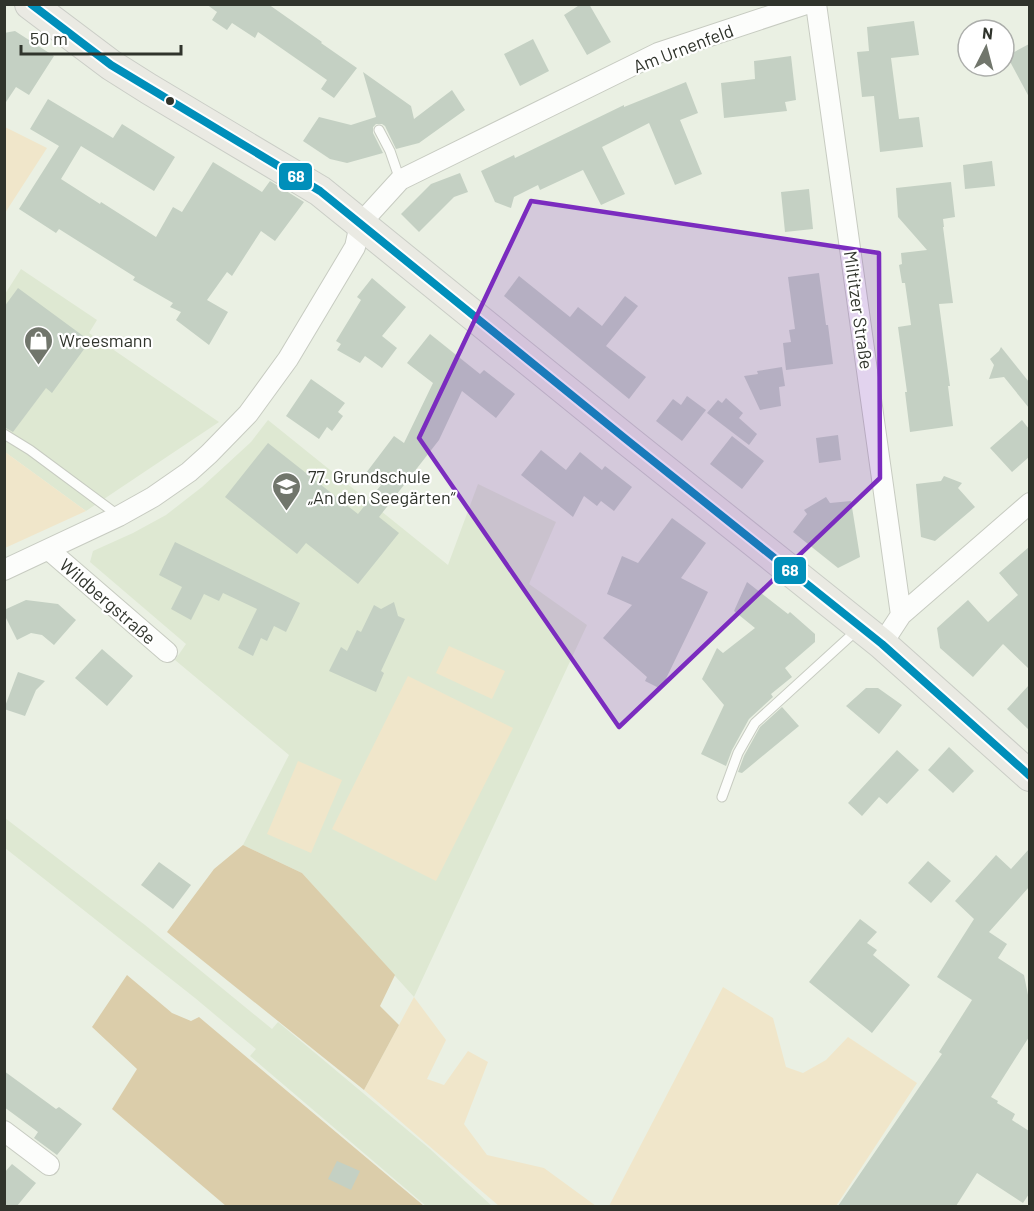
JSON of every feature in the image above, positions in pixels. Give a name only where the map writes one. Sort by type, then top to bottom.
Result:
[{"type":"main road","points":[[30,4],[130,77],[320,191],[871,635],[1029,776]]},
{"type":"street","name":"Am Urnenfeld","points":[[4,570],[119,516],[153,497],[189,472],[248,414],[288,359],[355,247],[360,224],[400,180],[658,53],[806,4]]},
{"type":"street","name":"Miltitzer Straße","points":[[816,4],[901,615]]},
{"type":"street","points":[[871,635],[901,615],[1029,503]]},
{"type":"street","name":"Wildbergstraße","points":[[49,550],[167,652]]},
{"type":"street","points":[[4,1131],[49,1165]]},
{"type":"lane","points":[[379,130],[390,151],[400,180]]},
{"type":"lane","points":[[4,434],[30,450],[119,516]]},
{"type":"lane","points":[[722,797],[738,753],[755,723],[871,635]]},
{"type":"highlighted area","points":[[531,201],[879,253],[880,478],[619,727],[419,438]]},
{"type":"shaded area","points":[[5,127],[47,148],[5,213]]},
{"type":"shaded area","points":[[21,269],[97,320],[89,333],[219,422],[86,511],[5,452],[5,294]]},
{"type":"shaded area","points":[[268,420],[448,565],[478,484],[556,522],[529,584],[587,625],[414,997],[302,873],[243,845],[289,755],[175,660],[186,644],[90,562],[93,551],[166,515],[202,487],[251,442]]},
{"type":"shaded area","points":[[5,452],[86,511],[5,548]]},
{"type":"shaded area","points":[[449,646],[505,671],[492,699],[436,673]]},
{"type":"shaded area","points":[[408,676],[513,728],[436,881],[332,829]]},
{"type":"shaded area","points":[[298,761],[342,780],[311,853],[267,834]]},
{"type":"shaded area","points":[[5,818],[145,925],[272,1029],[278,1022],[430,1149],[492,1206],[426,1206],[250,1056],[256,1049],[5,848]]},
{"type":"shaded area","points":[[243,845],[302,873],[395,975],[380,1006],[399,1025],[364,1090],[167,932],[214,869]]},
{"type":"shaded area","points":[[127,975],[172,1013],[191,1021],[199,1017],[424,1206],[226,1206],[112,1109],[137,1069],[92,1027]]},
{"type":"shaded area","points":[[723,987],[773,1018],[786,1067],[803,1073],[826,1060],[848,1037],[917,1083],[836,1206],[609,1206]]},
{"type":"shaded area","points":[[414,997],[446,1040],[427,1079],[444,1085],[468,1051],[488,1062],[464,1124],[487,1155],[544,1168],[596,1206],[499,1206],[364,1090]]},
{"type":"building","points":[[206,4],[268,4],[357,68],[334,98],[321,89],[327,80],[258,32],[255,38],[232,23],[227,30],[212,20],[217,12]]},
{"type":"building","points":[[581,4],[589,4],[611,42],[587,55],[564,15]]},
{"type":"building","points":[[914,21],[919,55],[891,58],[899,119],[919,117],[923,147],[880,152],[874,96],[862,97],[857,52],[869,51],[867,27]]},
{"type":"building","points":[[15,31],[54,56],[29,95],[16,87],[4,105],[4,33]]},
{"type":"building","points":[[533,39],[549,71],[520,86],[504,54]]},
{"type":"building","points":[[1029,44],[1029,97],[1016,73],[1016,51]]},
{"type":"building","points":[[791,56],[796,100],[785,102],[787,111],[724,118],[721,83],[755,79],[754,61]]},
{"type":"building","points":[[363,72],[411,106],[414,119],[452,90],[465,110],[419,143],[396,149],[385,126],[376,124],[373,127],[373,133],[383,153],[347,163],[330,159],[303,141],[319,117],[351,125],[376,117]]},
{"type":"building","points":[[686,82],[698,113],[680,120],[702,174],[675,185],[649,123],[602,147],[625,194],[601,205],[583,170],[540,190],[538,185],[514,197],[511,208],[495,202],[481,171],[514,155],[515,158],[624,105],[624,107]]},
{"type":"building","points":[[48,99],[113,138],[122,124],[175,157],[154,191],[81,146],[61,179],[156,237],[173,207],[182,212],[213,162],[262,192],[270,181],[304,202],[275,241],[261,231],[232,276],[227,272],[207,300],[228,312],[209,345],[176,320],[181,312],[170,307],[173,303],[133,280],[135,277],[59,229],[56,233],[19,209],[59,146],[30,129]]},
{"type":"building","points":[[992,161],[995,186],[965,189],[963,165]]},
{"type":"building","points":[[460,173],[468,192],[454,197],[419,232],[401,214],[431,184]]},
{"type":"building","points":[[951,182],[955,217],[943,219],[943,227],[953,303],[939,304],[953,426],[910,432],[898,327],[911,325],[905,283],[902,283],[899,265],[902,264],[901,253],[927,250],[898,217],[896,188]]},
{"type":"building","points":[[809,189],[813,229],[785,232],[781,192]]},
{"type":"building","points":[[819,273],[833,364],[786,370],[783,343],[791,342],[789,330],[795,329],[788,277]]},
{"type":"building","points":[[519,276],[570,317],[578,307],[602,326],[625,296],[638,306],[606,346],[646,377],[629,399],[504,296]]},
{"type":"building","points":[[372,278],[406,307],[382,336],[397,348],[382,368],[365,356],[360,363],[337,350],[341,344],[336,341],[361,300],[357,297]]},
{"type":"building","name":"Wreesmann","points":[[18,288],[90,341],[52,393],[46,388],[13,432],[4,427],[4,307]]},
{"type":"building","points":[[430,334],[480,374],[484,370],[515,394],[496,418],[462,391],[439,440],[379,517],[399,533],[358,584],[306,543],[297,554],[225,497],[268,443],[358,514],[381,485],[366,473],[394,436],[404,443],[433,383],[407,363]]},
{"type":"building","points":[[1001,347],[1029,382],[1029,408],[1004,377],[989,379],[994,365],[990,359]]},
{"type":"building","points":[[782,367],[785,386],[779,387],[781,406],[760,410],[744,376],[758,374],[757,371]]},
{"type":"building","points":[[311,379],[345,403],[338,412],[343,416],[332,431],[327,427],[319,439],[286,416]]},
{"type":"building","points":[[687,396],[706,410],[682,441],[656,421],[673,399],[681,405]]},
{"type":"building","points":[[726,398],[743,413],[739,418],[757,434],[749,445],[707,413],[718,400],[722,403]]},
{"type":"building","points":[[1022,420],[1029,429],[1029,457],[1012,472],[990,448]]},
{"type":"building","points":[[838,435],[841,460],[819,463],[816,438]]},
{"type":"building","points":[[732,436],[764,461],[742,489],[710,464]]},
{"type":"building","points":[[541,450],[566,470],[580,452],[602,470],[605,466],[632,487],[614,511],[601,501],[597,506],[584,496],[573,517],[521,475]]},
{"type":"building","points":[[944,476],[962,483],[958,488],[975,507],[935,541],[921,537],[916,484],[941,481]]},
{"type":"building","points":[[826,497],[830,503],[851,501],[860,557],[838,568],[793,532],[807,514],[804,510]]},
{"type":"building","points":[[672,518],[706,543],[681,578],[708,592],[661,689],[645,681],[647,677],[603,638],[632,605],[607,594],[622,556],[638,563]]},
{"type":"building","points":[[175,542],[300,603],[286,632],[274,626],[267,641],[261,638],[253,656],[238,648],[257,609],[223,593],[219,601],[204,594],[191,620],[171,609],[182,587],[159,575]]},
{"type":"building","points":[[1029,547],[1029,669],[1003,644],[973,677],[940,648],[937,628],[968,600],[988,622],[1018,595],[999,573]]},
{"type":"building","points":[[747,582],[788,614],[790,612],[815,634],[815,642],[785,668],[792,677],[771,694],[773,697],[749,719],[726,766],[701,754],[724,705],[702,679],[717,648],[723,653],[755,628],[734,611]]},
{"type":"building","points":[[26,600],[58,604],[76,620],[54,645],[42,635],[31,633],[17,640],[4,610]]},
{"type":"building","points":[[394,602],[398,616],[405,619],[381,671],[384,673],[376,692],[329,671],[341,647],[347,651],[357,630],[361,632],[374,605],[381,609]]},
{"type":"building","points":[[102,649],[133,676],[107,706],[75,678]]},
{"type":"building","points":[[18,672],[45,681],[36,690],[25,716],[4,709]]},
{"type":"building","points":[[1029,685],[1029,730],[1007,709]]},
{"type":"building","points":[[866,688],[878,688],[902,705],[879,734],[846,706]]},
{"type":"building","points":[[782,707],[799,726],[742,773],[738,772],[760,727]]},
{"type":"building","points":[[949,747],[974,771],[953,793],[928,770]]},
{"type":"building","points":[[897,750],[919,770],[887,804],[879,797],[862,816],[848,803]]},
{"type":"building","points":[[1029,849],[1029,887],[989,932],[1007,944],[998,958],[1024,975],[1029,996],[1029,1037],[991,1097],[1015,1114],[1012,1120],[1029,1131],[1029,1194],[1023,1203],[977,1173],[956,1206],[838,1206],[942,1054],[939,1052],[972,1000],[937,977],[974,919],[955,901],[996,855],[1011,869]]},
{"type":"building","points":[[928,861],[951,881],[931,903],[908,883]]},
{"type":"building","points":[[159,862],[191,885],[173,909],[141,885]]},
{"type":"building","points":[[860,919],[877,932],[867,943],[877,950],[873,955],[910,985],[872,1033],[809,982]]},
{"type":"building","points":[[4,1071],[56,1109],[59,1107],[82,1124],[57,1155],[34,1138],[38,1132],[4,1107]]},
{"type":"building","points":[[337,1161],[360,1171],[351,1190],[328,1179]]},
{"type":"building","points":[[12,1164],[36,1183],[17,1206],[4,1206],[4,1173]]},
{"type":"transit line","name":"68","points":[[31,4],[111,65],[320,191],[882,644],[1030,776]]},
{"type":"place","name":"Wreesmann","points":[[38,366]]},
{"type":"place","name":"77. Grundschule „An den Seegärten“","points":[[287,512]]}]
